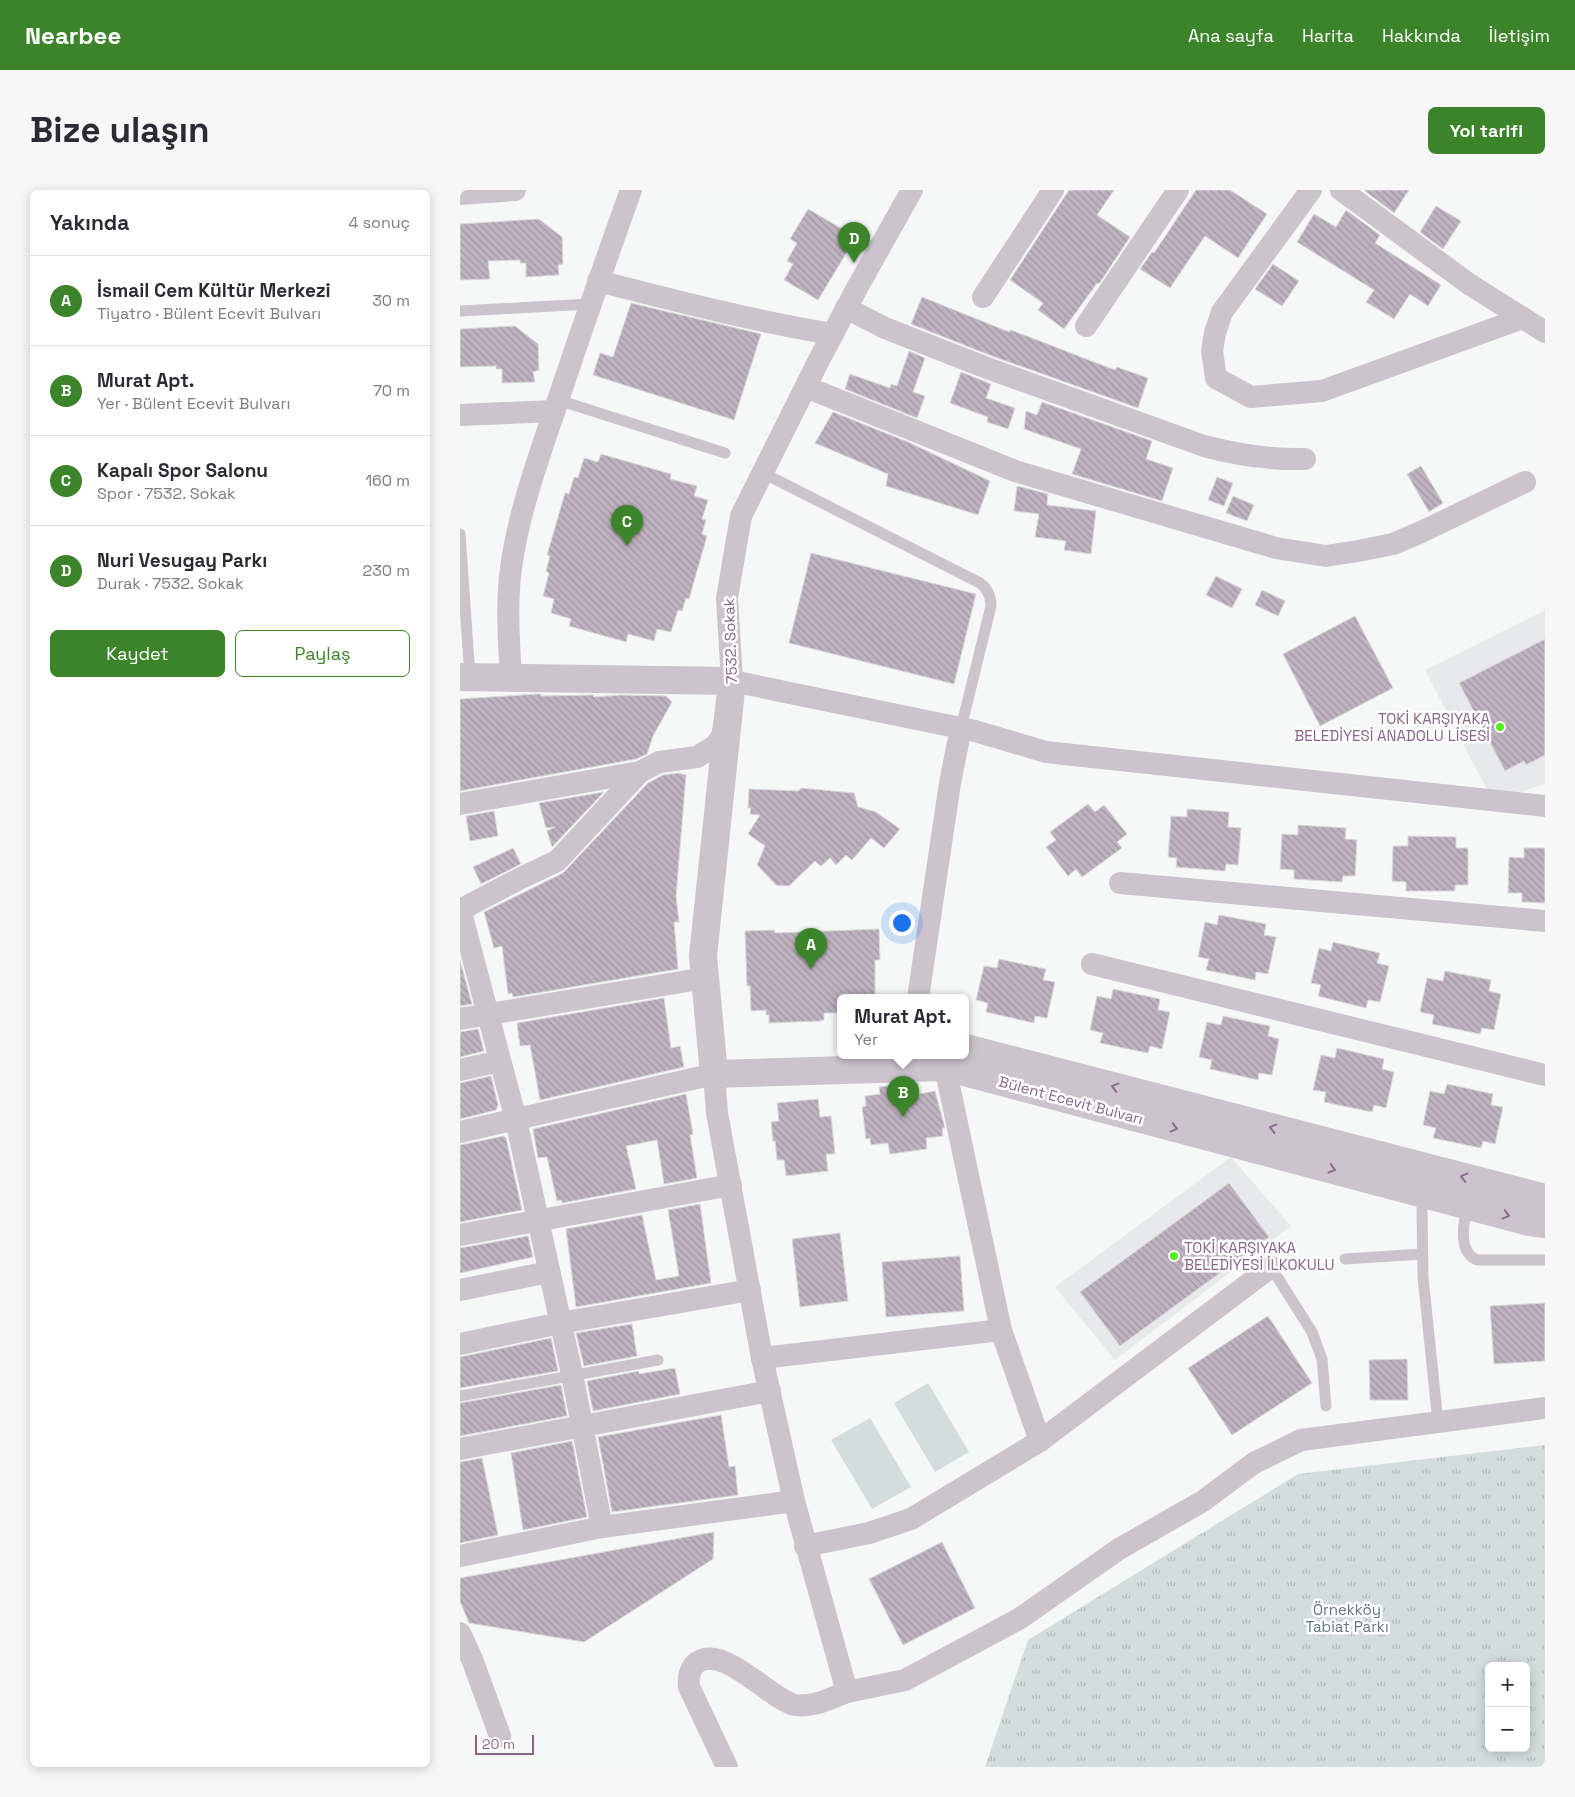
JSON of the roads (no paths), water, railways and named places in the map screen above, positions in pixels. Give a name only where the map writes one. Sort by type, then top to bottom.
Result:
[{"type":"street","points":[[460,194],[515,190]]},
{"type":"street","points":[[511,678],[509,618],[511,568],[520,522],[556,405],[631,190]]},
{"type":"street","name":"7532. Sokak","points":[[714,1074],[703,956],[732,681],[727,598],[742,516],[832,334],[912,190]]},
{"type":"street","points":[[983,297],[1053,190]]},
{"type":"street","points":[[1086,326],[1178,190]]},
{"type":"street","points":[[1311,190],[1222,312],[1215,333],[1212,351],[1216,378],[1251,397],[1322,391],[1523,318]]},
{"type":"street","points":[[1341,190],[1470,284],[1545,332]]},
{"type":"street","points":[[598,281],[775,325],[832,334]]},
{"type":"street","points":[[846,308],[894,332],[987,368],[1204,446],[1257,458],[1305,459]]},
{"type":"street","points":[[806,387],[1015,471],[1276,548],[1326,556],[1393,544],[1419,534],[1525,482]]},
{"type":"street","points":[[460,415],[556,405]]},
{"type":"street","points":[[465,677],[732,681],[962,728],[1046,752],[1545,806]]},
{"type":"street","points":[[602,1527],[583,1426],[516,1120],[460,910],[557,861],[640,772],[658,762],[697,756],[715,746],[722,736],[732,681]]},
{"type":"street","points":[[919,994],[950,783],[962,728]]},
{"type":"street","points":[[460,804],[640,772]]},
{"type":"street","points":[[1120,883],[1545,921]]},
{"type":"street","points":[[1092,964],[1545,1075]]},
{"type":"street","points":[[460,1020],[705,978]]},
{"type":"street","name":"Bülent Ecevit Bulvarı","points":[[969,1049],[1426,1181],[1467,1205],[1529,1222],[1545,1224]]},
{"type":"street","points":[[460,1132],[714,1074],[837,1054]]},
{"type":"street","points":[[460,1070],[500,1061]]},
{"type":"street","points":[[939,1061],[1001,1330],[1040,1440]]},
{"type":"street","name":"Bülent Ecevit Bulvarı","points":[[714,1074],[939,1061],[1426,1181],[1545,1198]]},
{"type":"street","points":[[714,1074],[717,1113],[762,1358],[805,1546],[847,1692]]},
{"type":"street","points":[[460,1235],[730,1185]]},
{"type":"street","points":[[805,1546],[869,1533],[911,1519],[1040,1440],[1271,1267]]},
{"type":"street","points":[[460,1290],[549,1272]]},
{"type":"street","points":[[460,1344],[560,1323],[750,1290]]},
{"type":"street","points":[[762,1358],[1001,1330]]},
{"type":"street","points":[[460,1449],[770,1391]]},
{"type":"street","points":[[727,1767],[689,1687],[689,1673],[704,1659],[718,1660],[756,1681],[786,1702],[795,1705],[811,1705],[847,1692],[905,1680],[1019,1619],[1119,1548],[1203,1501],[1254,1463],[1301,1440],[1545,1408]]},
{"type":"street","points":[[460,1556],[602,1527],[794,1501]]},
{"type":"street","points":[[460,1633],[472,1659],[500,1736]]},
{"type":"lane","points":[[460,311],[590,304]]},
{"type":"lane","points":[[556,405],[725,453]]},
{"type":"lane","points":[[763,473],[985,587],[991,599],[991,606],[962,728]]},
{"type":"lane","points":[[460,534],[465,677]]},
{"type":"lane","points":[[1426,1181],[1422,1207],[1423,1277],[1438,1423]]},
{"type":"lane","points":[[1467,1205],[1464,1244],[1468,1255],[1472,1258],[1477,1260],[1545,1260]]},
{"type":"lane","points":[[1345,1260],[1422,1254]]},
{"type":"lane","points":[[1271,1267],[1312,1332],[1322,1359],[1326,1406]]},
{"type":"lane","points":[[460,1396],[572,1374],[658,1360]]},
{"type":"place","name":"Nuri Vesugay Parkı","points":[[854,263]]},
{"type":"place","name":"Kapalı Spor Salonu","points":[[627,546]]},
{"type":"place","name":"TOKİ KARŞIYAKA BELEDİYESİ ANADOLU LİSESİ","points":[[1500,727]]},
{"type":"place","name":"İsmail Cem Kültür Merkezi","points":[[811,969]]},
{"type":"place","name":"Murat Apt.","points":[[903,1117]]},
{"type":"place","name":"TOKİ KARŞIYAKA BELEDİYESİ İLKOKULU","points":[[1174,1256]]},
{"type":"park label","name":"Örnekköy Tabiat Parkı","points":[[1347,1618]]}]
